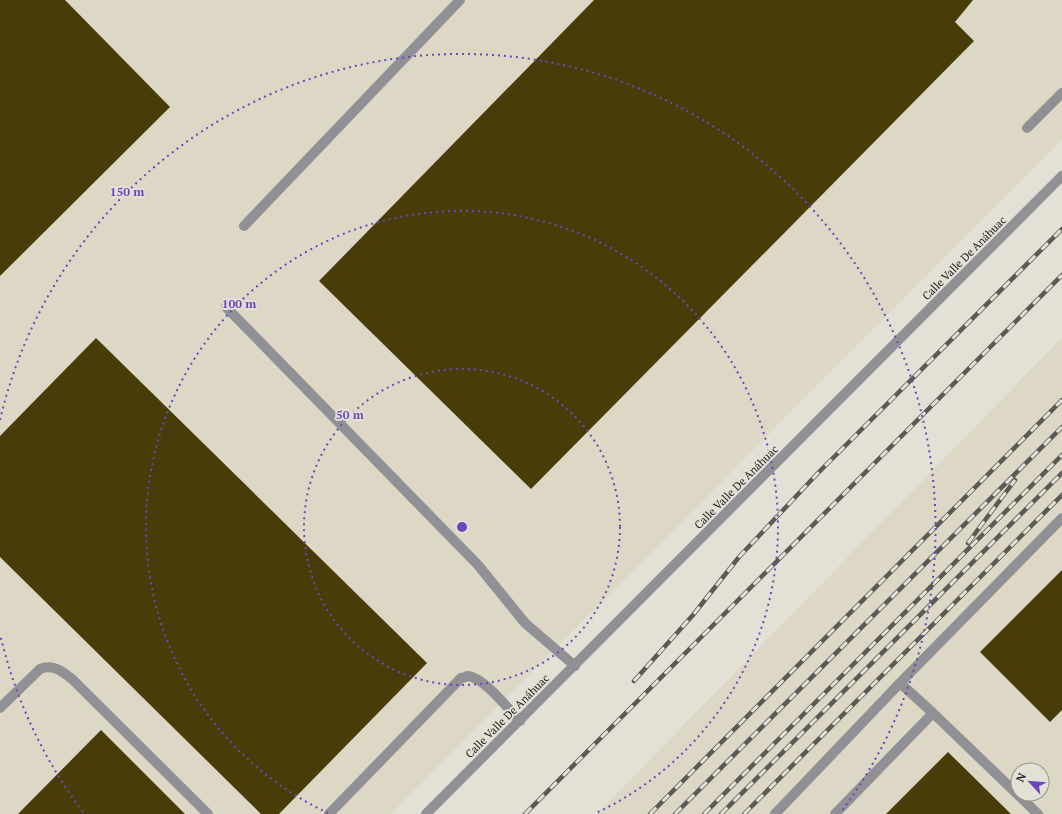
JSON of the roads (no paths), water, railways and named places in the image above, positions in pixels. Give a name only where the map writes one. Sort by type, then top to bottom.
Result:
[{"type":"street","points":[[244,226],[460,0]]},
{"type":"street","points":[[1027,128],[1062,93]]},
{"type":"street","name":"Calle Valle De Anáhuac","points":[[426,814],[1062,176]]},
{"type":"street","points":[[226,307],[478,565],[525,623],[575,666]]},
{"type":"street","points":[[775,814],[900,683],[1062,518]]},
{"type":"street","points":[[0,708],[40,669],[46,666],[55,667],[72,679],[208,814]]},
{"type":"street","points":[[329,814],[462,678],[467,676],[480,681],[520,721]]},
{"type":"street","points":[[900,683],[1038,814]]},
{"type":"street","points":[[835,814],[933,713]]},
{"type":"railway","points":[[634,681],[693,615],[739,557],[818,473],[1062,229]]},
{"type":"railway","points":[[525,814],[1062,275]]},
{"type":"railway","points":[[650,814],[1062,400]]},
{"type":"railway","points":[[675,814],[1062,427]]},
{"type":"railway","points":[[704,814],[1062,455]]},
{"type":"railway","points":[[721,814],[1062,473]]},
{"type":"railway","points":[[968,543],[1015,480]]},
{"type":"railway","points":[[744,814],[1062,495]]}]
